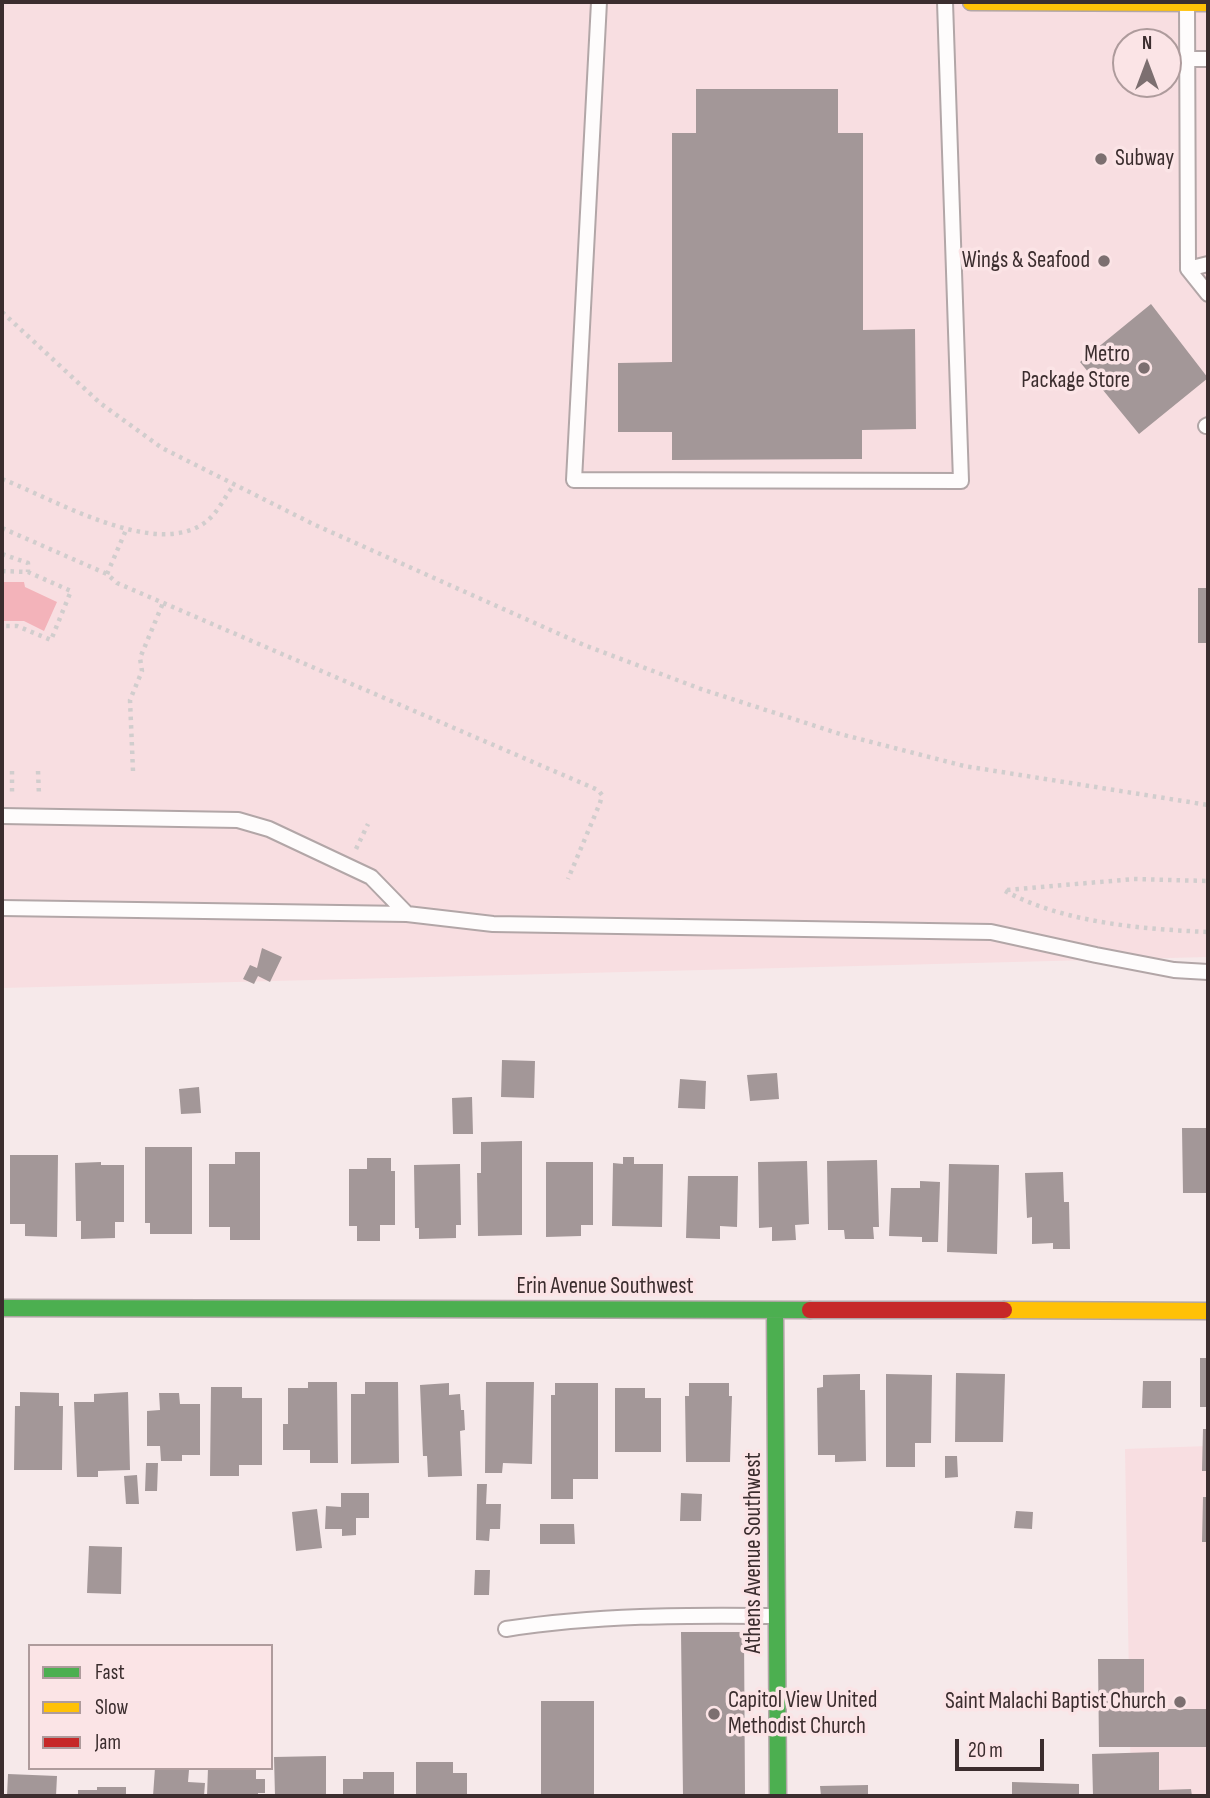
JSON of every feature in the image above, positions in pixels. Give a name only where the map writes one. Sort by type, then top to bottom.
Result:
[{"type":"street","points":[[971,2],[1208,3]]},
{"type":"street","name":"Erin Avenue Southwest","points":[[2,1308],[1208,1311]]},
{"type":"street","name":"Athens Avenue Southwest","points":[[775,1310],[778,1796]]},
{"type":"lane","points":[[598,2],[574,480],[961,481],[945,2]]},
{"type":"lane","points":[[1187,3],[1188,270],[1208,294]]},
{"type":"lane","points":[[1187,58],[1208,59]]},
{"type":"lane","points":[[1188,270],[1208,264]]},
{"type":"lane","points":[[2,816],[238,820],[269,829],[371,877],[407,914]]},
{"type":"lane","points":[[2,908],[407,914],[493,924],[991,932],[1174,970],[1208,972]]},
{"type":"lane","points":[[506,1629],[583,1618],[777,1616]]},
{"type":"path","points":[[2,312],[100,403],[162,448],[233,486],[584,645],[701,689],[840,734],[964,766],[1208,804]]},
{"type":"path","points":[[2,479],[126,530],[172,535],[192,529],[208,520],[233,486]]},
{"type":"path","points":[[2,528],[107,574],[117,583],[598,790],[601,795],[600,803],[568,879]]},
{"type":"path","points":[[107,574],[126,530]]},
{"type":"path","points":[[2,554],[28,563],[28,572]]},
{"type":"path","points":[[2,571],[28,572],[72,591],[51,640],[17,626],[2,626]]},
{"type":"path","points":[[133,771],[130,700],[142,671],[140,657],[163,603]]},
{"type":"path","points":[[356,851],[368,824]]},
{"type":"path","points":[[1208,881],[1134,879],[1005,891],[1027,903],[1058,913],[1208,932]]},
{"type":"shaded area","points":[[2,2],[1208,2],[1208,957],[2,988]]},
{"type":"shaded area","points":[[2,582],[24,582],[25,587],[57,602],[44,631],[24,621],[2,621]]},
{"type":"shaded area","points":[[1208,1446],[1208,1796],[1131,1796],[1125,1449]]},
{"type":"building","points":[[696,89],[838,89],[838,133],[863,133],[863,330],[915,329],[916,429],[862,430],[862,459],[672,460],[672,432],[618,432],[618,363],[672,362],[672,133],[696,133]]},
{"type":"building","name":"Metro Package Store","points":[[1151,304],[1208,378],[1139,434],[1080,362]]},
{"type":"building","points":[[1198,588],[1208,588],[1208,643],[1198,643]]},
{"type":"building","points":[[262,948],[282,957],[270,982],[258,976],[254,984],[243,979],[250,965],[257,968]]},
{"type":"building","points":[[502,1060],[535,1061],[534,1098],[501,1097]]},
{"type":"building","points":[[777,1073],[779,1099],[750,1101],[747,1075]]},
{"type":"building","points":[[680,1079],[706,1081],[705,1109],[678,1108]]},
{"type":"building","points":[[199,1087],[201,1113],[181,1114],[179,1089]]},
{"type":"building","points":[[472,1097],[473,1134],[453,1134],[452,1098]]},
{"type":"building","points":[[1182,1128],[1208,1128],[1208,1193],[1183,1193]]},
{"type":"building","points":[[522,1141],[522,1235],[478,1236],[477,1173],[481,1173],[481,1142]]},
{"type":"building","points":[[145,1147],[192,1147],[192,1234],[150,1234],[150,1223],[145,1223]]},
{"type":"building","points":[[235,1152],[260,1152],[260,1240],[230,1240],[230,1227],[209,1227],[209,1164],[235,1164]]},
{"type":"building","points":[[10,1155],[58,1155],[57,1237],[25,1236],[25,1224],[10,1224]]},
{"type":"building","points":[[623,1157],[634,1157],[634,1164],[663,1164],[662,1227],[612,1226],[613,1163],[623,1164]]},
{"type":"building","points":[[367,1158],[391,1158],[391,1171],[395,1171],[395,1225],[380,1225],[380,1241],[357,1241],[357,1226],[349,1226],[349,1169],[367,1169]]},
{"type":"building","points":[[877,1160],[879,1227],[873,1227],[874,1239],[845,1239],[844,1230],[828,1230],[827,1161]]},
{"type":"building","points":[[807,1161],[809,1224],[795,1225],[796,1240],[772,1241],[772,1227],[759,1228],[758,1162]]},
{"type":"building","points":[[101,1162],[101,1165],[124,1165],[124,1222],[115,1222],[115,1238],[81,1239],[81,1221],[76,1221],[75,1163]]},
{"type":"building","points":[[546,1162],[593,1162],[593,1225],[581,1225],[581,1236],[546,1237]]},
{"type":"building","points":[[460,1164],[461,1225],[456,1225],[456,1238],[419,1239],[419,1228],[415,1228],[414,1165]]},
{"type":"building","points":[[949,1164],[999,1165],[997,1254],[947,1252]]},
{"type":"building","points":[[1063,1172],[1064,1202],[1069,1202],[1070,1249],[1053,1249],[1053,1243],[1032,1244],[1032,1217],[1027,1218],[1025,1173]]},
{"type":"building","points":[[688,1176],[738,1176],[737,1227],[720,1226],[720,1239],[686,1238]]},
{"type":"building","points":[[920,1181],[940,1182],[938,1242],[922,1242],[922,1237],[889,1236],[891,1188],[920,1188]]},
{"type":"building","points":[[1200,1358],[1208,1358],[1208,1407],[1200,1407]]},
{"type":"building","points":[[956,1373],[1005,1374],[1003,1442],[955,1442]]},
{"type":"building","points":[[860,1374],[860,1390],[865,1390],[866,1461],[835,1462],[835,1455],[818,1455],[817,1388],[823,1387],[823,1375]]},
{"type":"building","points":[[886,1374],[932,1375],[931,1443],[915,1443],[915,1467],[886,1467]]},
{"type":"building","points":[[1143,1381],[1171,1381],[1171,1408],[1142,1408]]},
{"type":"building","points":[[308,1382],[337,1382],[338,1463],[310,1463],[310,1450],[283,1450],[283,1424],[288,1424],[288,1388],[308,1388]]},
{"type":"building","points":[[365,1382],[398,1382],[399,1463],[351,1464],[351,1394],[365,1394]]},
{"type":"building","points":[[486,1382],[534,1382],[532,1464],[503,1463],[502,1473],[485,1473]]},
{"type":"building","points":[[449,1383],[449,1395],[460,1394],[461,1410],[464,1410],[465,1430],[460,1431],[462,1476],[428,1477],[427,1456],[423,1456],[420,1385]]},
{"type":"building","points":[[555,1383],[598,1383],[598,1479],[573,1479],[573,1499],[551,1499],[551,1395],[555,1395]]},
{"type":"building","points":[[689,1383],[729,1383],[729,1396],[732,1396],[730,1462],[686,1462],[685,1396],[689,1396]]},
{"type":"building","points":[[211,1387],[242,1387],[242,1398],[262,1398],[262,1465],[239,1465],[239,1476],[210,1476]]},
{"type":"building","points":[[615,1388],[645,1388],[645,1398],[661,1398],[661,1452],[615,1452]]},
{"type":"building","points":[[20,1392],[59,1393],[59,1406],[63,1406],[62,1470],[14,1470],[15,1406],[20,1406]]},
{"type":"building","points":[[128,1392],[130,1470],[98,1471],[98,1477],[77,1477],[74,1402],[94,1402],[94,1394]]},
{"type":"building","points":[[159,1393],[179,1393],[180,1404],[200,1404],[200,1455],[182,1455],[182,1461],[161,1461],[160,1446],[147,1446],[147,1411],[160,1410]]},
{"type":"building","points":[[1203,1429],[1208,1429],[1208,1471],[1202,1471]]},
{"type":"building","points":[[945,1456],[957,1456],[958,1477],[945,1478]]},
{"type":"building","points":[[146,1463],[158,1463],[157,1491],[145,1491]]},
{"type":"building","points":[[137,1475],[139,1504],[126,1504],[124,1476]]},
{"type":"building","points":[[477,1484],[487,1484],[486,1504],[501,1504],[500,1529],[490,1529],[489,1541],[476,1540]]},
{"type":"building","points":[[341,1493],[369,1493],[369,1518],[356,1518],[356,1535],[342,1536],[342,1529],[325,1529],[326,1506],[341,1507]]},
{"type":"building","points":[[681,1493],[702,1494],[701,1521],[680,1521]]},
{"type":"building","points":[[1203,1497],[1208,1497],[1208,1542],[1202,1542]]},
{"type":"building","points":[[317,1509],[322,1548],[296,1551],[292,1512]]},
{"type":"building","points":[[1016,1511],[1033,1512],[1032,1529],[1014,1528]]},
{"type":"building","points":[[540,1524],[574,1524],[575,1544],[540,1544]]},
{"type":"building","points":[[89,1546],[122,1547],[121,1594],[87,1593]]},
{"type":"building","points":[[475,1570],[490,1570],[489,1595],[474,1595]]},
{"type":"building","name":"Capitol View United Methodist Church","points":[[681,1632],[744,1632],[745,1796],[683,1796]]},
{"type":"building","points":[[1098,1659],[1144,1659],[1144,1709],[1208,1709],[1208,1747],[1099,1747]]},
{"type":"building","points":[[541,1701],[594,1701],[594,1796],[541,1796]]},
{"type":"building","points":[[1159,1752],[1159,1790],[1191,1789],[1192,1796],[1093,1796],[1092,1754]]},
{"type":"building","points":[[326,1756],[326,1796],[275,1796],[274,1757]]},
{"type":"building","points":[[416,1762],[453,1762],[453,1773],[467,1773],[467,1796],[416,1796]]},
{"type":"building","points":[[155,1770],[189,1770],[188,1782],[205,1783],[204,1796],[153,1796]]},
{"type":"building","points":[[208,1770],[256,1770],[256,1779],[265,1779],[265,1793],[258,1793],[258,1796],[207,1796]]},
{"type":"building","points":[[363,1772],[394,1772],[394,1796],[343,1796],[343,1779],[363,1779]]},
{"type":"building","points":[[8,1774],[57,1776],[56,1796],[7,1796]]},
{"type":"building","points":[[1012,1782],[1079,1784],[1079,1796],[1012,1796]]},
{"type":"building","points":[[868,1785],[868,1796],[821,1796],[820,1786]]},
{"type":"building","points":[[97,1787],[126,1787],[126,1796],[78,1796],[78,1790],[97,1790]]},
{"type":"traffic: fast","points":[[2,1308],[810,1310]]},
{"type":"traffic: fast","points":[[775,1310],[778,1796]]},
{"type":"traffic: slow","points":[[971,2],[1208,3]]},
{"type":"traffic: slow","points":[[1004,1310],[1208,1311]]},
{"type":"traffic: jam","points":[[810,1310],[1004,1310]]},
{"type":"place","name":"Subway","points":[[1101,159]]},
{"type":"place","name":"Wings & Seafood","points":[[1104,261]]},
{"type":"place","name":"Metro Package Store","points":[[1144,368]]},
{"type":"place","name":"Saint Malachi Baptist Church","points":[[1180,1702]]},
{"type":"place","name":"Capitol View United Methodist Church","points":[[714,1714]]}]
